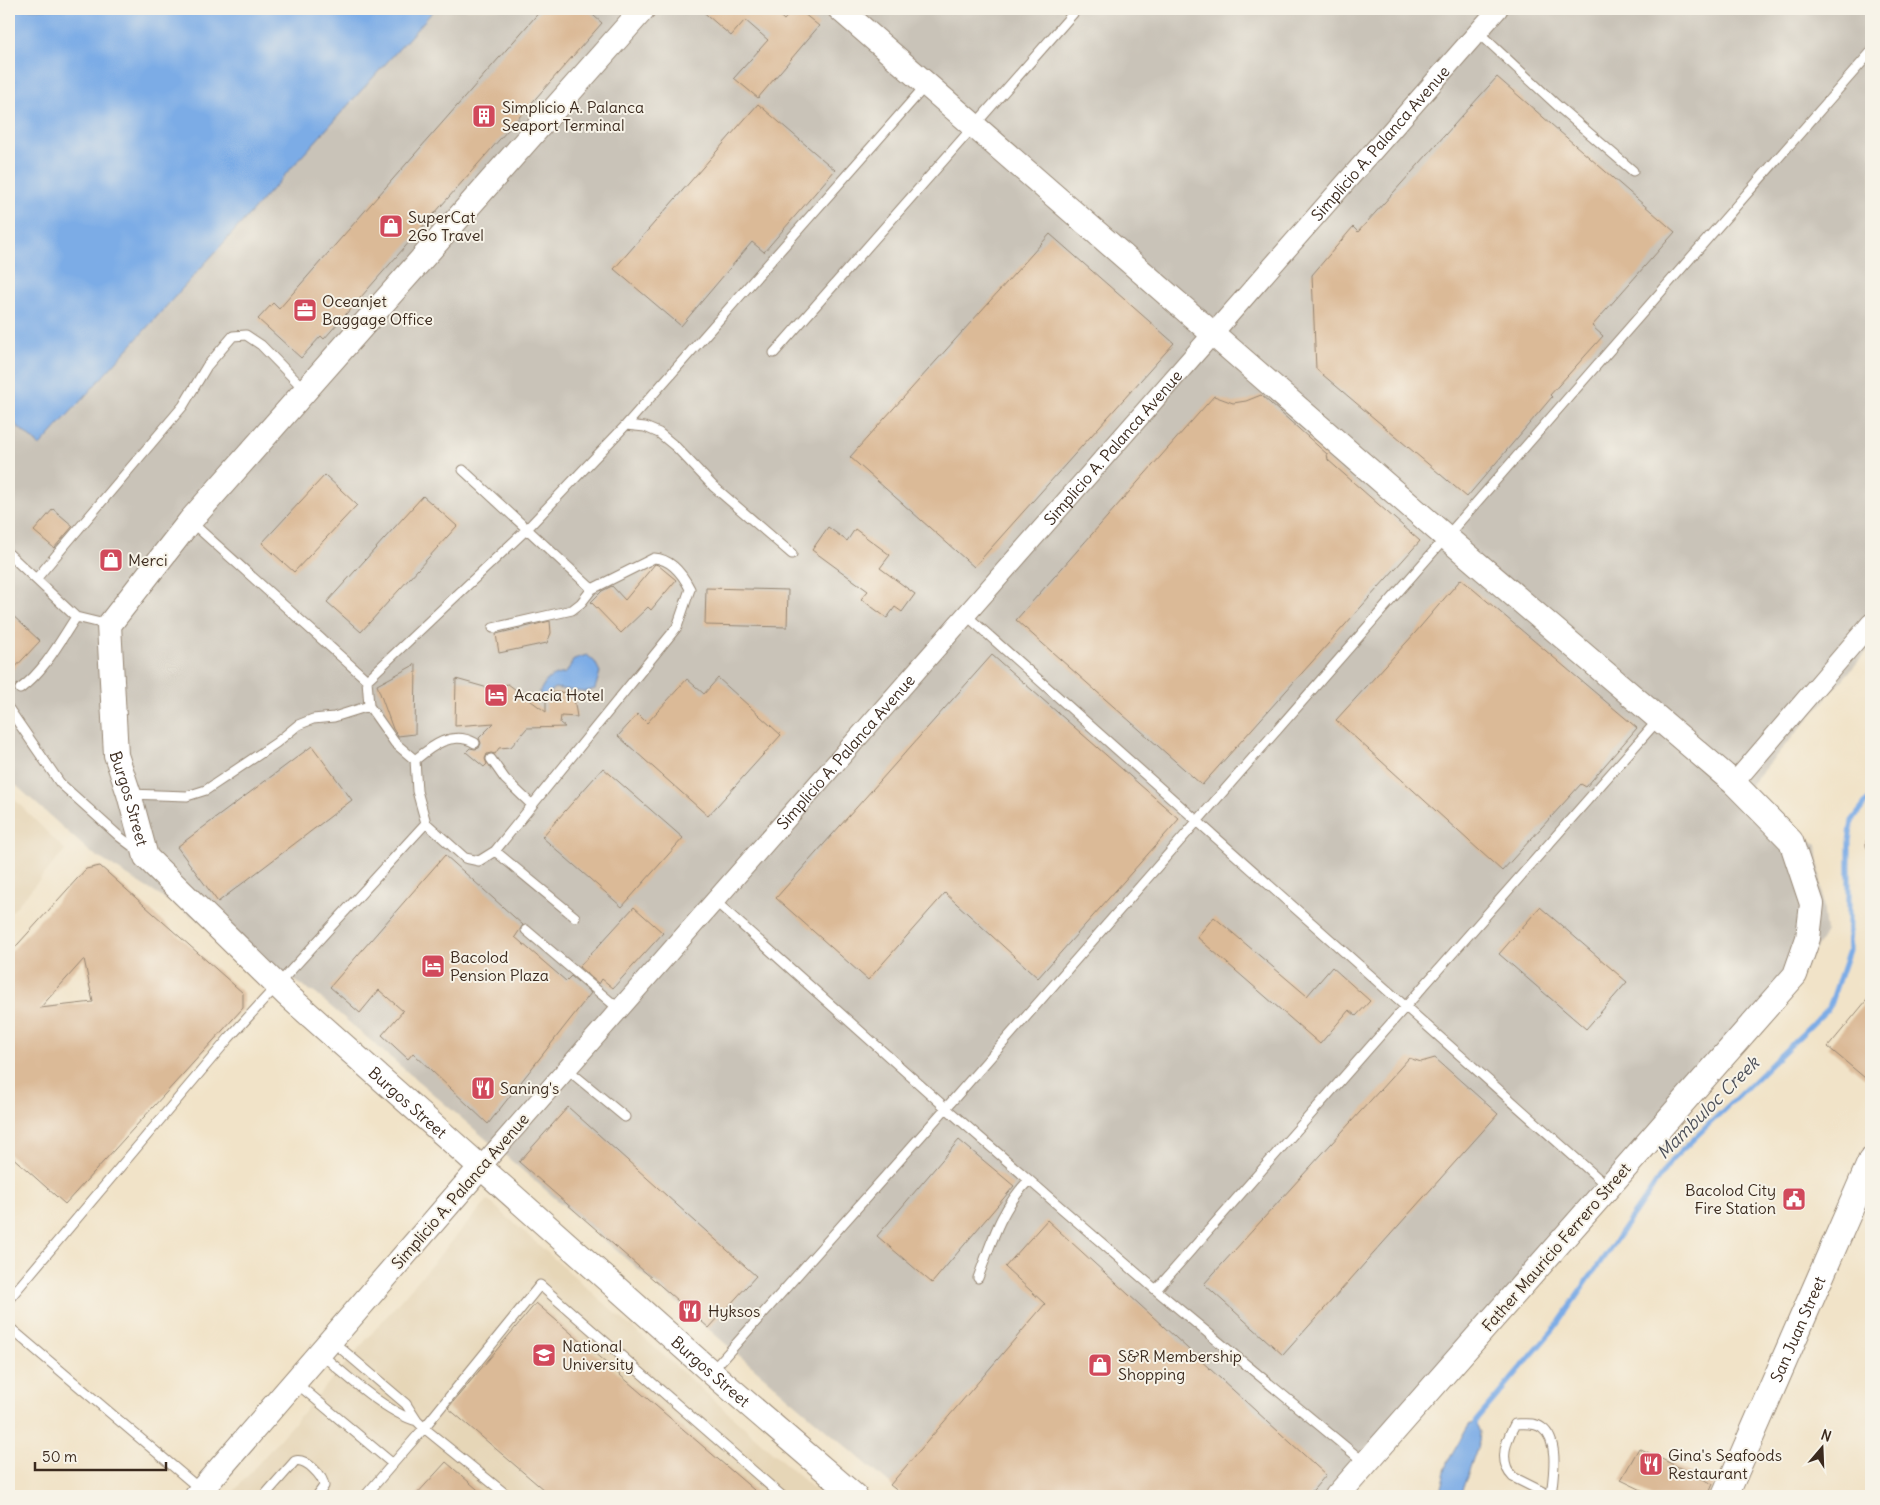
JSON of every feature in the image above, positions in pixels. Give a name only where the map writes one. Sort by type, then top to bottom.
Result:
[{"type":"main road","name":"San Juan Street","points":[[1725,1496],[1871,1161]]},
{"type":"street","points":[[109,625],[190,522],[643,9]]},
{"type":"street","points":[[840,9],[1446,537],[1734,783],[1871,622]]},
{"type":"street","name":"Simplicio A. Palanca Avenue","points":[[198,1493],[480,1168],[1498,9]]},
{"type":"street","name":"Burgos Street","points":[[109,625],[116,755],[146,857],[277,985],[480,1168],[855,1496]]},
{"type":"street","name":"Father Mauricio Ferrero Street","points":[[1337,1496],[1795,975],[1808,938],[1812,904],[1790,841],[1734,783]]},
{"type":"lane","points":[[774,353],[976,126],[1077,9]]},
{"type":"lane","points":[[1478,32],[1633,172]]},
{"type":"lane","points":[[711,1372],[946,1108],[1871,52]]},
{"type":"lane","points":[[367,680],[526,530],[626,425],[928,84]]},
{"type":"lane","points":[[36,579],[183,406],[207,366],[233,336],[246,335],[261,345],[306,391]]},
{"type":"lane","points":[[626,425],[645,427],[659,433],[713,486],[792,554]]},
{"type":"lane","points":[[463,470],[592,589]]},
{"type":"lane","points":[[190,522],[367,680],[369,706],[395,743],[414,760],[417,791],[426,823],[466,858],[479,861],[495,851],[677,627],[690,590],[684,577],[662,558],[654,558],[592,589],[581,603],[572,610],[493,628]]},
{"type":"lane","points":[[9,554],[76,617],[109,625]]},
{"type":"lane","points":[[966,615],[1196,822],[1608,1187]]},
{"type":"lane","points":[[20,689],[34,679],[44,668],[76,617]]},
{"type":"lane","points":[[129,794],[187,796],[206,790],[276,743],[298,725],[313,719],[334,718],[369,706]]},
{"type":"lane","points":[[9,709],[60,783],[120,837],[146,857]]},
{"type":"lane","points":[[1156,1290],[1660,718]]},
{"type":"lane","points":[[414,760],[432,746],[447,738],[465,739],[474,743]]},
{"type":"lane","points":[[491,759],[505,779],[532,806]]},
{"type":"lane","points":[[9,1299],[173,1104],[277,985],[426,823]]},
{"type":"lane","points":[[495,851],[575,917]]},
{"type":"lane","points":[[714,902],[946,1108],[1156,1290],[1366,1464]]},
{"type":"lane","points":[[526,930],[620,1009]]},
{"type":"lane","points":[[567,1069],[625,1117]]},
{"type":"lane","points":[[978,1278],[997,1226],[1007,1206],[1029,1180]]},
{"type":"lane","points":[[365,1496],[393,1464],[420,1425],[540,1285],[782,1496]]},
{"type":"lane","points":[[9,1326],[198,1493]]},
{"type":"lane","points":[[325,1346],[406,1404],[420,1425]]},
{"type":"lane","points":[[325,1346],[338,1369],[391,1410],[420,1425],[508,1496]]},
{"type":"lane","points":[[294,1382],[393,1464]]},
{"type":"lane","points":[[1516,1424],[1531,1424],[1542,1428],[1552,1442],[1554,1468],[1552,1496],[1513,1477],[1509,1473],[1505,1463],[1505,1447],[1508,1436],[1516,1424]]},
{"type":"lane","points":[[264,1496],[298,1460],[304,1461],[323,1481],[324,1486],[317,1496]]},
{"type":"shaded area","points":[[435,9],[1871,9],[1871,647],[1746,790],[1817,845],[1826,932],[1796,983],[1323,1496],[904,1496],[316,994],[90,852],[9,779],[9,419],[41,446]]},
{"type":"shaded area","points":[[9,796],[65,850],[9,915]]},
{"type":"shaded area","points":[[488,1200],[822,1496],[230,1496]]},
{"type":"water","points":[[9,9],[435,9],[40,446],[9,419]]},
{"type":"water","points":[[587,655],[595,662],[600,672],[595,689],[584,692],[554,688],[546,698],[539,693],[549,678],[566,673],[574,659]]},
{"type":"water","points":[[1474,1422],[1480,1432],[1479,1442],[1460,1496],[1439,1496],[1447,1463],[1469,1425]]},
{"type":"building","name":"Simplicio A. Palanca Seaport Terminal","points":[[542,9],[586,9],[602,23],[324,339],[321,336],[301,358],[258,319],[273,303],[279,309]]},
{"type":"building","points":[[700,9],[772,9],[784,20],[794,9],[798,9],[819,26],[758,98],[734,78],[768,40],[745,20],[731,36]]},
{"type":"building","points":[[1497,77],[1675,232],[1592,326],[1603,336],[1550,395],[1552,397],[1467,497],[1316,369],[1312,275],[1353,227],[1358,232]]},
{"type":"building","points":[[758,104],[835,170],[764,252],[752,242],[681,326],[614,269]]},
{"type":"building","points":[[1050,234],[1174,343],[974,567],[850,457]]},
{"type":"building","points":[[1261,395],[1327,454],[1328,460],[1420,541],[1202,785],[1016,620],[1214,396],[1233,403],[1246,401]]},
{"type":"building","points":[[325,475],[357,505],[294,572],[262,543]]},
{"type":"building","points":[[423,496],[457,526],[361,632],[327,602]]},
{"type":"building","points":[[53,509],[73,526],[54,548],[34,531]]},
{"type":"building","points":[[828,527],[847,541],[855,529],[890,555],[880,568],[915,594],[902,612],[895,607],[887,618],[861,599],[868,591],[812,550]]},
{"type":"building","points":[[655,564],[676,580],[651,610],[648,607],[621,633],[591,602],[602,591],[612,586],[625,600]]},
{"type":"building","points":[[1461,579],[1637,728],[1586,787],[1581,784],[1502,871],[1336,720]]},
{"type":"building","points":[[706,588],[788,590],[787,627],[705,625]]},
{"type":"building","points":[[9,612],[40,641],[9,674]]},
{"type":"building","points":[[550,621],[551,633],[547,643],[499,653],[496,634]]},
{"type":"building","points":[[992,655],[1179,819],[1038,978],[945,893],[868,980],[776,898]]},
{"type":"building","points":[[416,664],[415,734],[398,736],[393,729],[377,685]]},
{"type":"building","points":[[718,678],[781,735],[708,816],[618,736],[638,714],[647,723],[687,679],[704,694]]},
{"type":"building","points":[[456,679],[488,688],[508,684],[546,712],[546,693],[573,692],[577,717],[561,716],[560,723],[565,727],[527,728],[511,747],[499,748],[495,754],[487,754],[485,759],[487,764],[484,767],[466,752],[470,748],[479,748],[481,743],[479,738],[494,723],[455,726]]},
{"type":"building","points":[[312,746],[352,800],[218,902],[177,847]]},
{"type":"building","points":[[603,768],[683,838],[622,907],[542,837]]},
{"type":"building","points":[[445,855],[523,925],[515,937],[566,981],[571,976],[591,993],[488,1124],[413,1053],[408,1059],[382,1035],[403,1011],[379,990],[360,1013],[330,987]]},
{"type":"building","points":[[100,866],[243,993],[243,1008],[65,1204],[9,1154],[9,954],[86,869]],"holes":[[[84,959],[93,1002],[40,1008]]]},
{"type":"building","points":[[634,907],[663,933],[613,988],[602,979],[599,984],[579,967]]},
{"type":"building","points":[[1540,907],[1627,982],[1586,1029],[1499,954]]},
{"type":"building","points":[[1214,917],[1307,996],[1332,967],[1370,1001],[1356,1016],[1349,1010],[1320,1044],[1197,937]]},
{"type":"building","points":[[1871,995],[1871,1083],[1828,1047]]},
{"type":"building","points":[[1409,1058],[1421,1062],[1435,1058],[1498,1114],[1283,1355],[1204,1284]]},
{"type":"building","points":[[568,1107],[756,1276],[709,1328],[519,1162]]},
{"type":"building","points":[[959,1140],[1014,1186],[932,1283],[877,1236]]},
{"type":"building","name":"S&R Membership Shopping","points":[[1047,1220],[1326,1475],[1308,1496],[904,1496],[890,1485],[1045,1304],[1005,1267]]},
{"type":"building","name":"National University","points":[[536,1303],[761,1496],[551,1496],[448,1408]]},
{"type":"building","name":"Gina's Seafoods Restaurant","points":[[1639,1448],[1713,1484],[1708,1496],[1654,1496],[1621,1480]]},
{"type":"building","points":[[446,1462],[485,1496],[415,1496]]},
{"type":"waterway","name":"Mambuloc Creek","points":[[1473,1430],[1475,1422],[1553,1330],[1671,1161],[1829,1008],[1849,950],[1849,841],[1852,821],[1871,796]]},
{"type":"place","name":"Simplicio A. Palanca Seaport Terminal","points":[[484,116]]},
{"type":"place","name":"SuperCat 2Go Travel","points":[[391,226]]},
{"type":"place","name":"Oceanjet Baggage Office","points":[[305,310]]},
{"type":"place","name":"Merci","points":[[111,560]]},
{"type":"place","name":"Acacia Hotel","points":[[496,695]]},
{"type":"place","name":"Bacolod Pension Plaza","points":[[433,966]]},
{"type":"place","name":"Saning's","points":[[483,1088]]},
{"type":"place","name":"Bacolod City Fire Station","points":[[1794,1199]]},
{"type":"place","name":"Hyksos","points":[[690,1311]]},
{"type":"place","name":"National University","points":[[544,1355]]},
{"type":"place","name":"S&R Membership Shopping","points":[[1100,1365]]},
{"type":"place","name":"Gina's Seafoods Restaurant","points":[[1651,1464]]}]
